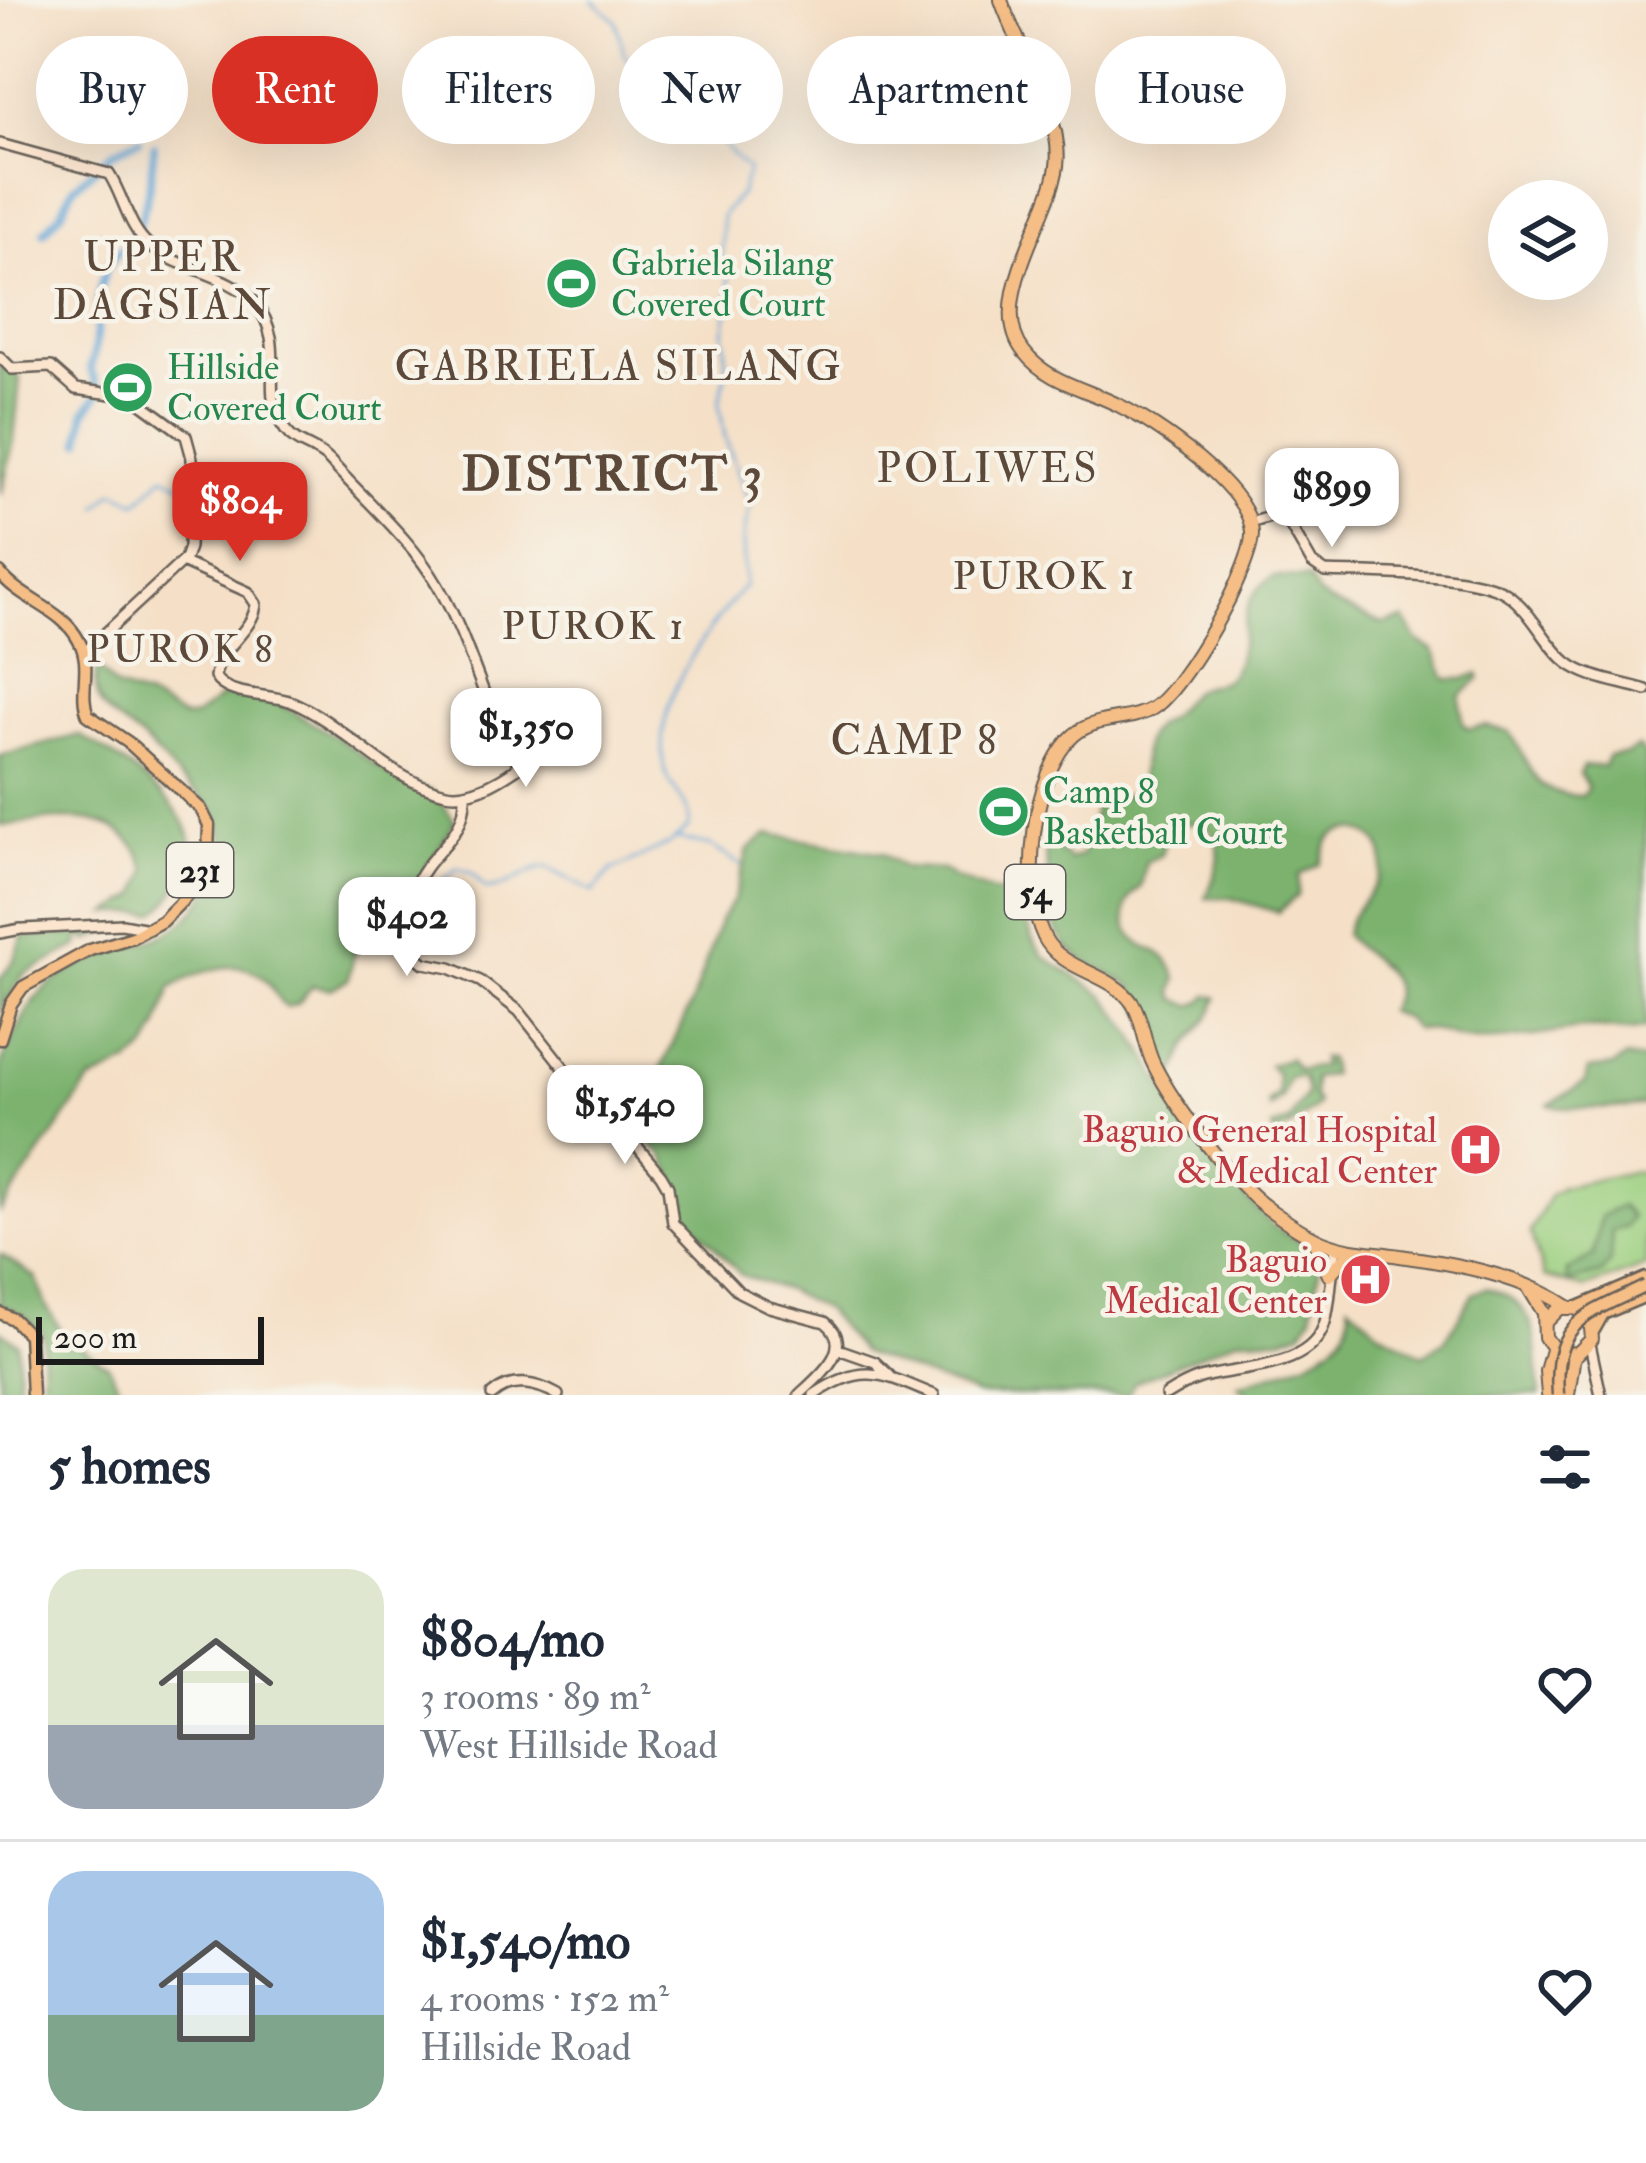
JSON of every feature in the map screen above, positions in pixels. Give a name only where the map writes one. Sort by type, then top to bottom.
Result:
[{"type":"highway","points":[[1001,0],[1054,121],[1058,145],[1055,177],[1012,302],[1016,338],[1027,356],[1051,375],[1124,407],[1184,448],[1222,482],[1250,523]]},
{"type":"highway","name":"54","points":[[1250,523],[1251,542],[1242,572],[1181,682],[1152,709],[1080,731],[1055,760],[1036,812],[1035,891],[1047,942],[1133,1005],[1155,1067],[1188,1119],[1265,1207],[1337,1246],[1496,1276],[1578,1308],[1590,1318],[1592,1337]]},
{"type":"highway","points":[[1310,1235],[1329,1275],[1345,1258],[1362,1251]]},
{"type":"highway","points":[[1529,1289],[1546,1322],[1545,1337],[1552,1350],[1546,1371],[1548,1395]]},
{"type":"highway","points":[[1546,1322],[1555,1311],[1578,1308]]},
{"type":"highway","points":[[1568,1395],[1576,1355],[1592,1337]]},
{"type":"highway","points":[[1552,1350],[1576,1355]]},
{"type":"main road","points":[[0,573],[20,593],[65,622],[84,653]]},
{"type":"main road","name":"231","points":[[0,1039],[11,1004],[23,987],[90,950],[149,928],[185,898],[208,853],[209,825],[201,809],[129,743],[88,715],[84,653]]},
{"type":"main road","points":[[1558,1395],[1558,1359],[1578,1308],[1646,1282]]},
{"type":"main road","points":[[1578,1308],[1646,1282]]},
{"type":"main road","points":[[1578,1308],[1604,1314],[1646,1296]]},
{"type":"main road","points":[[0,1313],[14,1319],[29,1335],[32,1395]]},
{"type":"main road","points":[[1592,1337],[1604,1314]]},
{"type":"street","points":[[0,144],[109,175],[135,229],[149,245],[236,288],[256,304],[274,349],[271,398],[286,433],[320,451],[419,558],[439,587],[496,724],[517,754],[516,769],[465,794],[452,794],[396,773],[291,701],[217,683],[217,665],[254,617],[256,604],[248,592],[184,563]]},
{"type":"street","points":[[0,358],[12,369],[51,368],[76,389],[93,394],[134,397],[186,436],[192,458],[189,547],[184,563],[84,653]]},
{"type":"street","points":[[1250,523],[1273,515],[1285,517],[1312,563],[1325,572],[1456,577],[1493,587],[1543,629],[1568,663],[1646,690]]},
{"type":"street","points":[[452,794],[462,815]]},
{"type":"street","points":[[465,794],[454,838],[415,886],[411,931],[415,957],[480,981],[508,1000],[606,1121],[661,1174],[668,1186],[674,1223],[739,1292],[769,1307],[825,1322],[837,1334],[838,1349],[827,1368],[799,1395]]},
{"type":"street","points":[[0,933],[122,924],[149,928]]},
{"type":"street","points":[[1166,1395],[1202,1377],[1271,1364],[1306,1347],[1324,1326],[1337,1246]]},
{"type":"street","points":[[1592,1337],[1600,1395]]},
{"type":"street","points":[[838,1349],[881,1365],[891,1377]]},
{"type":"street","points":[[1576,1355],[1595,1381]]},
{"type":"street","points":[[814,1395],[846,1376],[868,1372],[934,1395]]},
{"type":"street","points":[[492,1395],[519,1384],[558,1395]]},
{"type":"green space","points":[[0,365],[20,378],[14,440],[1,495]]},
{"type":"green space","points":[[1274,577],[1308,578],[1331,603],[1383,624],[1404,619],[1418,641],[1434,651],[1446,679],[1479,673],[1480,678],[1460,697],[1463,724],[1469,729],[1485,726],[1509,731],[1534,776],[1551,790],[1582,796],[1588,787],[1579,774],[1583,766],[1604,766],[1608,756],[1638,747],[1646,756],[1646,1028],[1592,1028],[1490,1040],[1414,1029],[1406,1019],[1387,1011],[1394,987],[1389,977],[1345,935],[1382,870],[1378,842],[1356,831],[1332,837],[1320,864],[1299,875],[1298,895],[1278,912],[1230,898],[1206,898],[1218,860],[1217,843],[1206,824],[1186,823],[1166,837],[1161,855],[1146,862],[1141,887],[1126,908],[1135,939],[1171,965],[1177,979],[1176,999],[1193,1005],[1208,995],[1217,998],[1186,1047],[1174,1077],[1131,985],[1081,959],[1056,929],[1044,844],[1051,841],[1070,860],[1082,855],[1096,805],[1137,791],[1145,742],[1153,728],[1195,690],[1231,674],[1249,605],[1262,585]]},
{"type":"green space","points":[[98,667],[116,688],[148,698],[183,718],[195,717],[234,691],[274,701],[397,780],[432,791],[455,821],[398,919],[364,941],[354,955],[348,980],[331,989],[312,986],[298,1004],[286,1007],[259,974],[247,969],[208,971],[171,988],[147,1049],[89,1083],[0,1212],[1,1066],[27,1012],[47,987],[79,967],[152,940],[192,914],[208,891],[220,858],[222,832],[216,814],[145,742],[104,709],[96,691]]},
{"type":"green space","points":[[79,735],[144,779],[184,823],[190,838],[187,862],[171,897],[154,913],[109,913],[137,896],[147,871],[137,849],[122,834],[86,820],[0,826],[0,756]]},
{"type":"green space","points":[[768,834],[882,853],[904,868],[943,870],[993,892],[1019,893],[1032,939],[1043,956],[1103,994],[1132,1032],[1177,1110],[1236,1188],[1273,1226],[1310,1249],[1319,1268],[1312,1315],[1302,1331],[1280,1338],[1239,1338],[1135,1382],[1127,1395],[978,1395],[862,1353],[826,1311],[786,1290],[741,1275],[681,1210],[664,1156],[634,1128],[692,1002],[721,919],[734,899],[748,850]]},
{"type":"green space","points":[[110,931],[78,940],[79,946],[24,974],[0,1012],[0,979],[23,937]]},
{"type":"green space","points":[[1626,1057],[1646,1061],[1646,1105],[1549,1105],[1585,1082],[1588,1069],[1613,1066]]},
{"type":"green space","points":[[1289,1058],[1298,1070],[1322,1066],[1321,1058],[1328,1058],[1331,1074],[1314,1078],[1316,1107],[1274,1135],[1272,1128],[1289,1121],[1307,1093],[1303,1077],[1289,1077],[1282,1098],[1269,1108],[1268,1102],[1278,1094],[1277,1075],[1269,1065]]},
{"type":"green space","points":[[1635,1171],[1646,1175],[1646,1266],[1585,1288],[1544,1277],[1530,1232],[1550,1195],[1562,1187]]},
{"type":"green space","points":[[1621,1206],[1631,1217],[1626,1226],[1612,1231],[1610,1262],[1601,1274],[1567,1283],[1567,1271],[1593,1256],[1601,1216]]},
{"type":"green space","points":[[0,1254],[36,1278],[65,1337],[109,1366],[123,1395],[42,1395],[43,1334],[24,1315],[0,1304]]},
{"type":"green space","points":[[1486,1288],[1505,1295],[1527,1315],[1536,1343],[1540,1395],[1249,1395],[1238,1385],[1327,1349],[1341,1336],[1349,1303],[1379,1330],[1423,1355],[1445,1340],[1473,1294]]},
{"type":"green space","points":[[0,1330],[18,1343],[19,1395],[0,1395]]},
{"type":"waterway","points":[[385,935],[432,930],[447,922],[442,882],[457,868],[471,872],[485,888],[502,886],[546,867],[593,892],[611,871],[671,843],[689,827],[687,810],[664,768],[666,718],[673,693],[698,646],[745,585],[743,540],[750,505],[725,437],[719,404],[727,369],[724,333],[730,295],[722,265],[722,215],[741,193],[748,170],[711,123],[648,88],[624,54],[616,21],[593,0]]},
{"type":"waterway","points":[[44,232],[61,213],[73,188],[113,152],[130,144]]},
{"type":"waterway","points":[[98,388],[90,368],[101,286],[109,264],[141,219],[154,146]]},
{"type":"waterway","points":[[81,441],[85,412],[98,395]]},
{"type":"waterway","points":[[98,507],[114,491],[137,502],[164,476],[187,487]]},
{"type":"waterway","points":[[678,839],[711,846],[741,865]]},
{"type":"place","name":"Gabriela Silang Covered Court","points":[[572,283]]},
{"type":"place","name":"Hillside Covered Court","points":[[128,387]]},
{"type":"place","name":"Camp 8 Basketball Court","points":[[1004,811]]},
{"type":"place","name":"Baguio General Hospital & Medical Center","points":[[1476,1150]]},
{"type":"place","name":"Baguio Medical Center","points":[[1366,1280]]},
{"type":"district","name":"UPPER DAGSIAN","points":[[163,280]]},
{"type":"district","name":"GABRIELA SILANG","points":[[619,365]]},
{"type":"district","name":"POLIWES","points":[[988,467]]},
{"type":"district","name":"DISTRICT 3","points":[[613,473]]},
{"type":"district","name":"PUROK 1","points":[[1045,575]]},
{"type":"district","name":"PUROK 1","points":[[594,625]]},
{"type":"district","name":"PUROK 8","points":[[181,648]]},
{"type":"district","name":"CAMP 8","points":[[915,739]]}]
